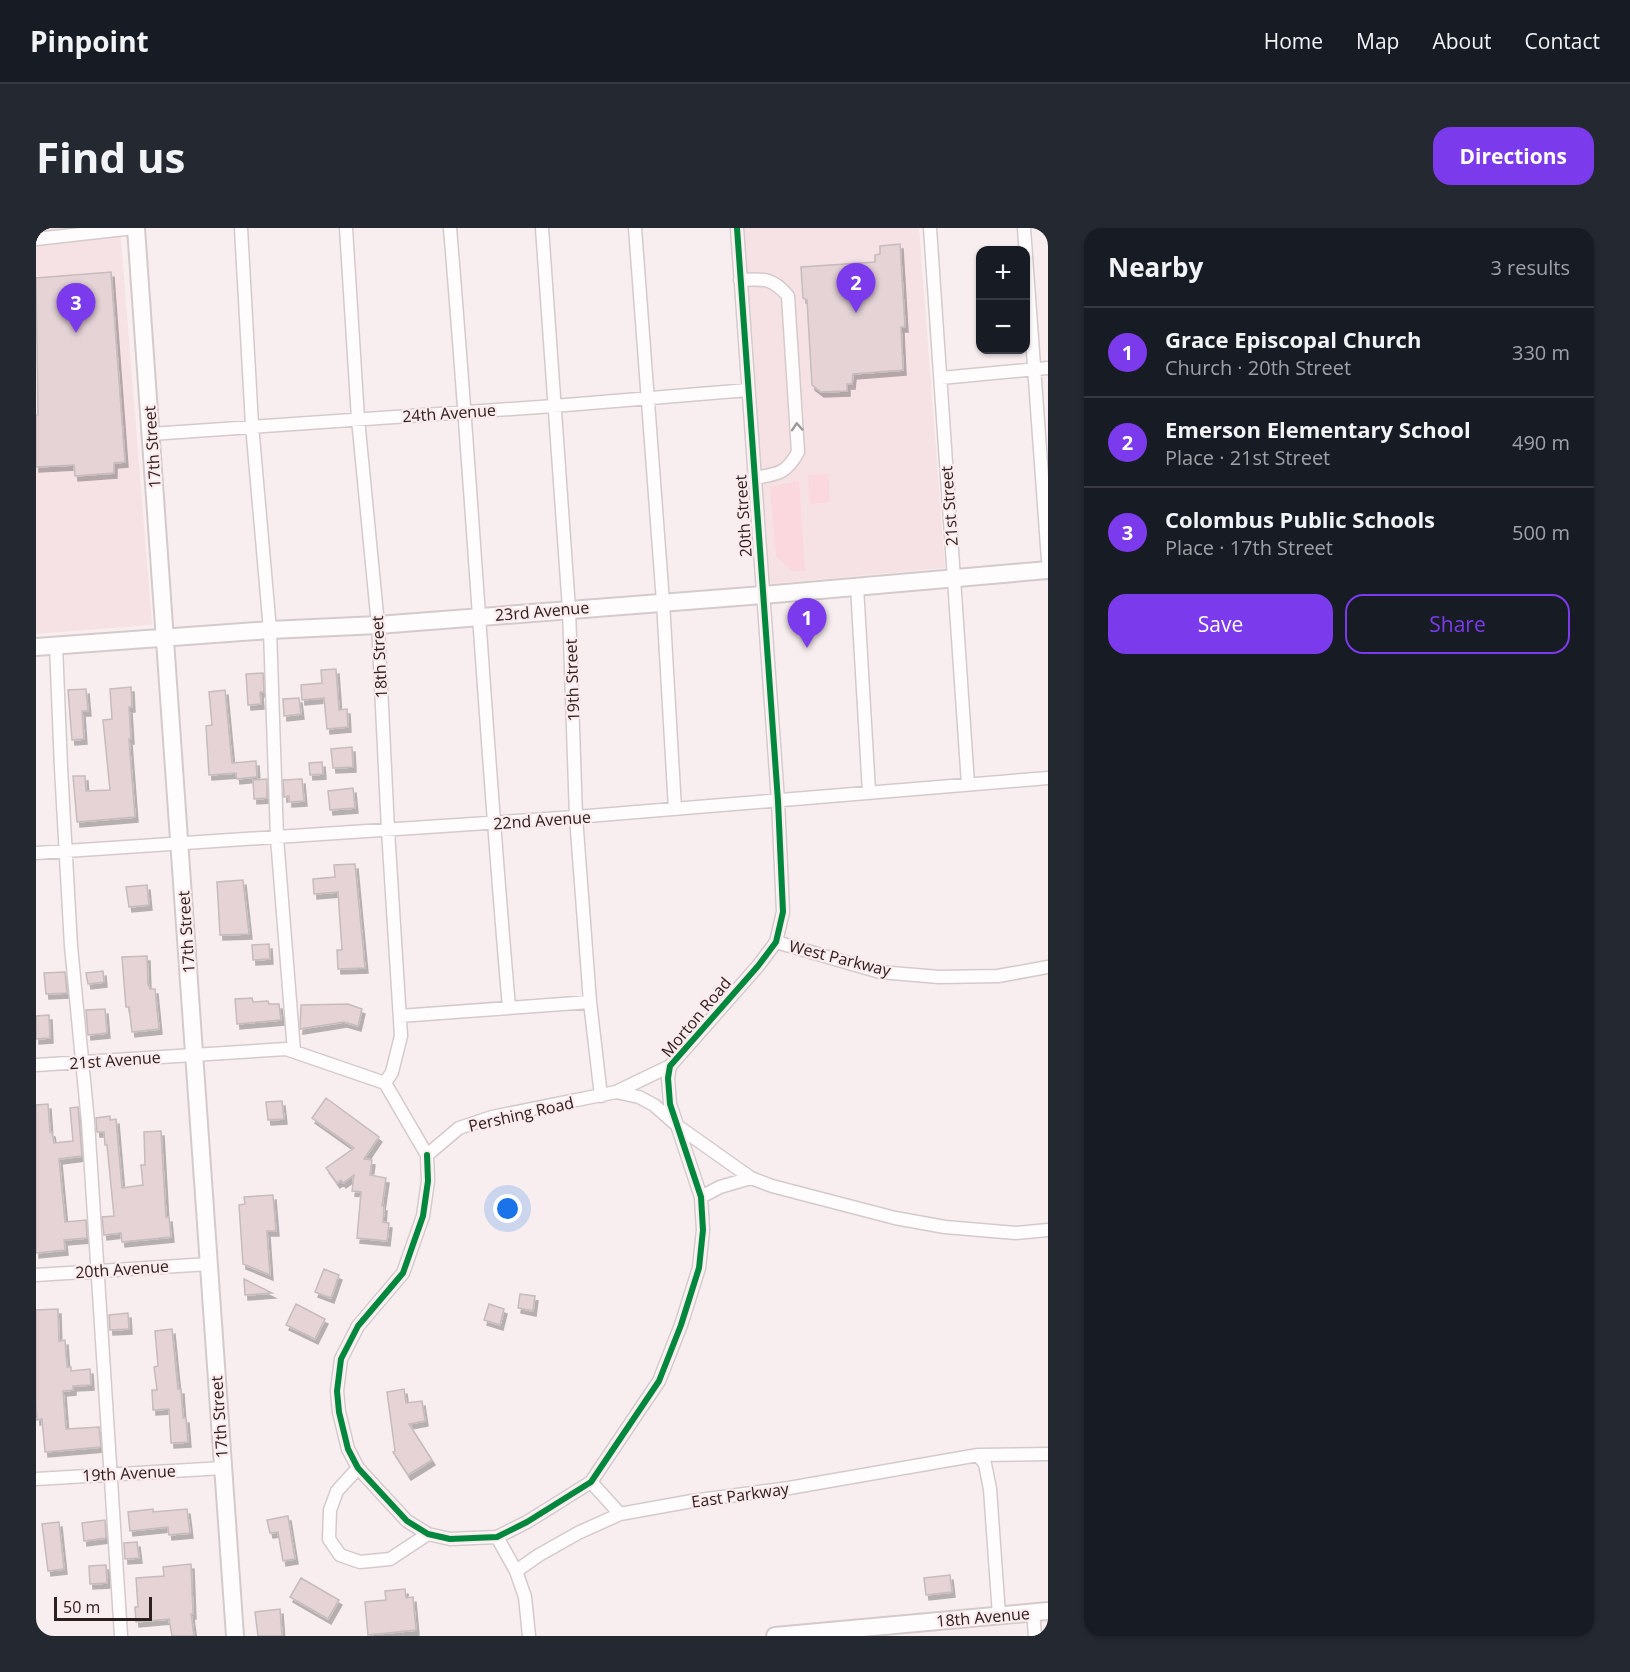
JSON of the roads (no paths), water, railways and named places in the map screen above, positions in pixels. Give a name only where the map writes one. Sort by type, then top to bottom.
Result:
[{"type":"main road","name":"17th Street","points":[[135,228],[235,1636]]},
{"type":"main road","name":"23rd Avenue","points":[[36,647],[270,630],[378,625],[1048,570]]},
{"type":"main road","name":"18th Avenue","points":[[775,1636],[904,1630],[999,1615],[1041,1612]]},
{"type":"street","points":[[36,239],[135,228]]},
{"type":"street","points":[[242,228],[252,425],[270,630],[277,838],[294,1051]]},
{"type":"street","name":"18th Street","points":[[346,228],[358,418],[378,625],[401,1036],[392,1072],[385,1083]]},
{"type":"street","points":[[450,228],[480,616],[493,823],[509,1007]]},
{"type":"street","name":"19th Street","points":[[542,228],[569,609],[576,817],[590,1002],[601,1096]]},
{"type":"street","points":[[635,228],[663,602],[675,809]]},
{"type":"street","name":"20th Street","points":[[737,228],[778,801]]},
{"type":"street","name":"21st Street","points":[[930,228],[968,784]]},
{"type":"street","points":[[1024,228],[1048,560]]},
{"type":"street","points":[[740,280],[767,279],[779,285],[788,296],[798,452],[790,466],[776,474],[754,478]]},
{"type":"street","points":[[941,378],[1048,368]]},
{"type":"street","name":"24th Avenue","points":[[151,434],[748,390]]},
{"type":"street","points":[[857,587],[869,792]]},
{"type":"street","points":[[56,645],[71,946],[88,1122],[121,1636]]},
{"type":"street","name":"22nd Avenue","points":[[36,853],[576,817],[1048,778]]},
{"type":"street","name":"Morton Road","points":[[591,1482],[658,1381],[681,1324],[699,1268],[703,1230],[702,1197],[670,1104],[668,1078],[670,1066],[758,966],[776,942],[783,912],[778,801]]},
{"type":"street","name":"West Parkway","points":[[776,942],[880,972],[927,976],[998,976],[1048,967]]},
{"type":"street","points":[[400,1017],[590,1002]]},
{"type":"street","points":[[194,1055],[286,1049],[385,1083],[427,1155],[428,1181],[423,1216],[403,1273],[358,1326],[341,1359],[337,1391],[339,1412],[348,1449],[358,1468],[370,1483],[407,1521],[428,1534],[450,1539],[497,1537],[527,1522],[591,1482],[620,1514]]},
{"type":"street","name":"21st Avenue","points":[[36,1065],[194,1055]]},
{"type":"street","name":"Pershing Road","points":[[427,1155],[459,1128],[492,1117],[616,1092],[670,1066]]},
{"type":"street","points":[[616,1092],[639,1097],[654,1105],[679,1127],[751,1179],[825,1201],[945,1227],[1016,1233],[1048,1230]]},
{"type":"street","points":[[702,1197],[720,1186],[751,1179]]},
{"type":"street","name":"20th Avenue","points":[[36,1275],[209,1264]]},
{"type":"street","name":"East Parkway","points":[[516,1571],[568,1538],[620,1514],[692,1501],[789,1488],[978,1455],[1048,1454]]},
{"type":"street","points":[[978,1455],[985,1464],[990,1489],[999,1615]]},
{"type":"street","name":"19th Avenue","points":[[36,1479],[223,1467]]},
{"type":"street","points":[[358,1468],[337,1491],[330,1510],[329,1539],[340,1555],[360,1562],[390,1559],[428,1534]]},
{"type":"street","points":[[497,1537],[516,1571],[525,1597],[529,1636]]},
{"type":"street","points":[[1035,1636],[1041,1612]]},
{"type":"place","name":"Emerson Elementary School","points":[[856,313]]},
{"type":"place","name":"Colombus Public Schools","points":[[76,333]]},
{"type":"place","name":"Grace Episcopal Church","points":[[807,648]]}]
